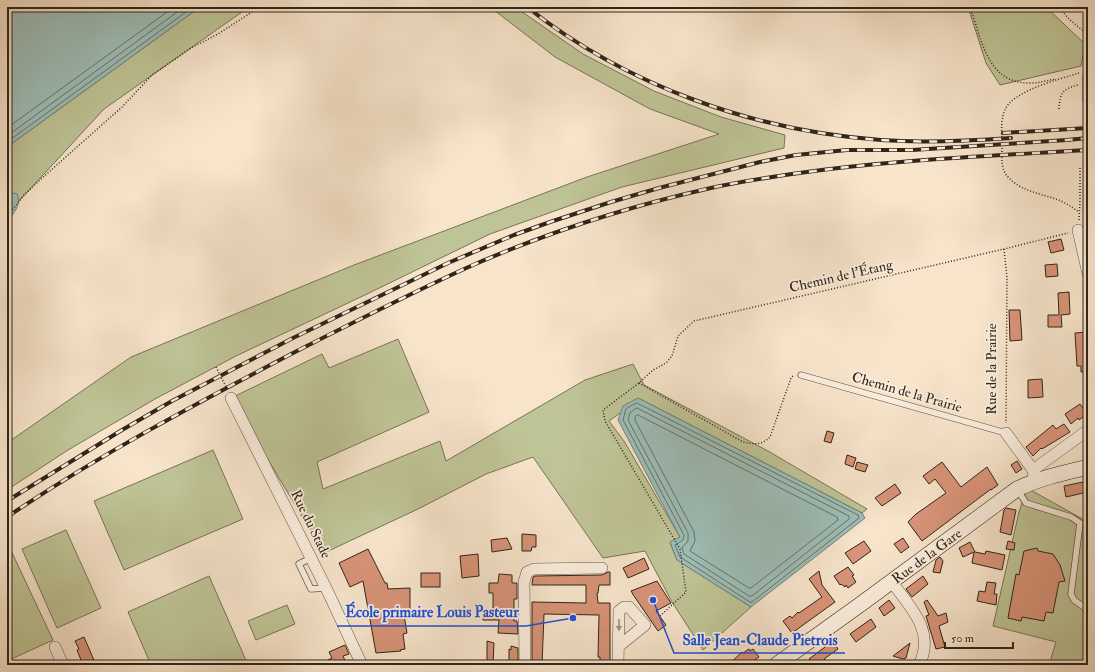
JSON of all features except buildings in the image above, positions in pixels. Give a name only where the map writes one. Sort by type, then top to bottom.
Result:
[{"type":"main road","name":"Rue de la Gare","points":[[776,665],[1034,476],[1049,476],[1088,467]]},
{"type":"street","points":[[1084,75],[1088,82],[1088,99]]},
{"type":"street","points":[[1078,230],[1088,274]]},
{"type":"street","name":"Rue du Stade","points":[[232,398],[326,588],[362,665]]},
{"type":"street","points":[[1034,476],[1088,430]]},
{"type":"street","name":"Rue de la Prairie","points":[[1006,433],[1034,476]]},
{"type":"street","points":[[525,665],[524,582],[527,572],[534,569],[602,568]]},
{"type":"street","points":[[891,582],[921,624],[925,636],[925,646],[923,657],[919,665]]},
{"type":"street","points":[[618,665],[619,646]]},
{"type":"street","points":[[55,647],[63,665]]},
{"type":"lane","name":"Chemin de la Prairie","points":[[801,375],[1006,433]]},
{"type":"lane","points":[[1017,489],[1026,503],[1071,517],[1080,523],[1071,594],[1074,600],[1088,610]]},
{"type":"path","points":[[7,217],[24,195],[41,178],[122,107],[152,75],[191,48],[218,34],[258,7]]},
{"type":"path","points":[[970,7],[987,56],[1000,74],[1013,80],[1025,83],[1036,83],[1084,75]]},
{"type":"path","points":[[1058,7],[1088,36]]},
{"type":"path","points":[[1060,78],[1019,94],[1008,103],[1002,121],[1003,169],[1009,178],[1024,188],[1061,201],[1079,212],[1080,166]]},
{"type":"path","points":[[1059,109],[1061,95],[1064,91],[1088,82]]},
{"type":"path","name":"Chemin de l'Étang","points":[[660,616],[686,592],[680,549],[605,421],[603,410],[653,370],[666,363],[672,356],[678,336],[694,321],[1004,249],[1078,230]]},
{"type":"path","name":"Rue de la Prairie","points":[[1004,249],[1007,278],[1006,433]]},
{"type":"path","points":[[216,367],[232,398]]},
{"type":"path","points":[[638,383],[743,442],[758,444],[766,441],[770,437],[791,378],[795,375],[801,375]]},
{"type":"green space","points":[[200,7],[249,7],[104,109],[7,214],[7,147]]},
{"type":"green space","points":[[490,7],[515,7],[583,54],[654,91],[721,117],[785,135],[784,148],[622,187],[490,234],[236,356],[155,399],[68,450],[7,490],[7,443],[131,357],[354,265],[587,177],[719,134],[650,109],[555,57]]},
{"type":"green space","points":[[968,7],[1046,7],[1085,44],[1081,66],[1000,85],[986,63]]},
{"type":"green space","points":[[398,339],[429,412],[317,462],[323,489],[440,441],[446,461],[585,380],[633,364],[644,385],[768,451],[867,509],[862,513],[640,399],[609,421],[624,441],[680,537],[670,543],[677,560],[751,607],[703,650],[672,602],[645,551],[603,558],[533,457],[486,474],[418,509],[324,553],[231,398],[322,354],[329,368]]},
{"type":"green space","points":[[213,450],[243,519],[124,570],[94,501]]},
{"type":"green space","points":[[1027,488],[1088,522],[1088,665],[1049,665],[1056,642],[993,626],[1019,512]]},
{"type":"green space","points":[[66,530],[101,608],[57,628],[22,549]]},
{"type":"green space","points":[[7,542],[53,640],[7,661]]},
{"type":"green space","points":[[209,576],[248,665],[151,665],[128,612]]},
{"type":"green space","points":[[287,605],[295,624],[256,640],[248,621]]},
{"type":"water","points":[[7,7],[200,7],[7,147]]},
{"type":"water","points":[[7,194],[17,194],[18,206],[7,222]]},
{"type":"water","points":[[638,398],[862,513],[865,518],[751,607],[677,560],[670,542],[680,537],[618,420],[623,406]]},
{"type":"railway","points":[[527,7],[566,35],[607,60],[649,81],[694,100],[740,115],[786,127],[833,135],[881,140],[946,141],[1011,138]]},
{"type":"railway","points":[[1003,133],[1088,128]]},
{"type":"railway","points":[[7,501],[172,401],[293,338],[448,263],[514,235],[550,222],[659,188],[760,162],[796,155],[847,150],[912,150],[1088,138]]},
{"type":"railway","points":[[7,517],[77,472],[113,451],[185,410],[295,352],[406,296],[473,265],[560,231],[681,195],[772,177],[866,165],[1088,150]]},
{"type":"place","name":"Salle Jean-Claude Pietrois","points":[[653,600]]},
{"type":"place","name":"École primaire Louis Pasteur","points":[[573,618]]}]
